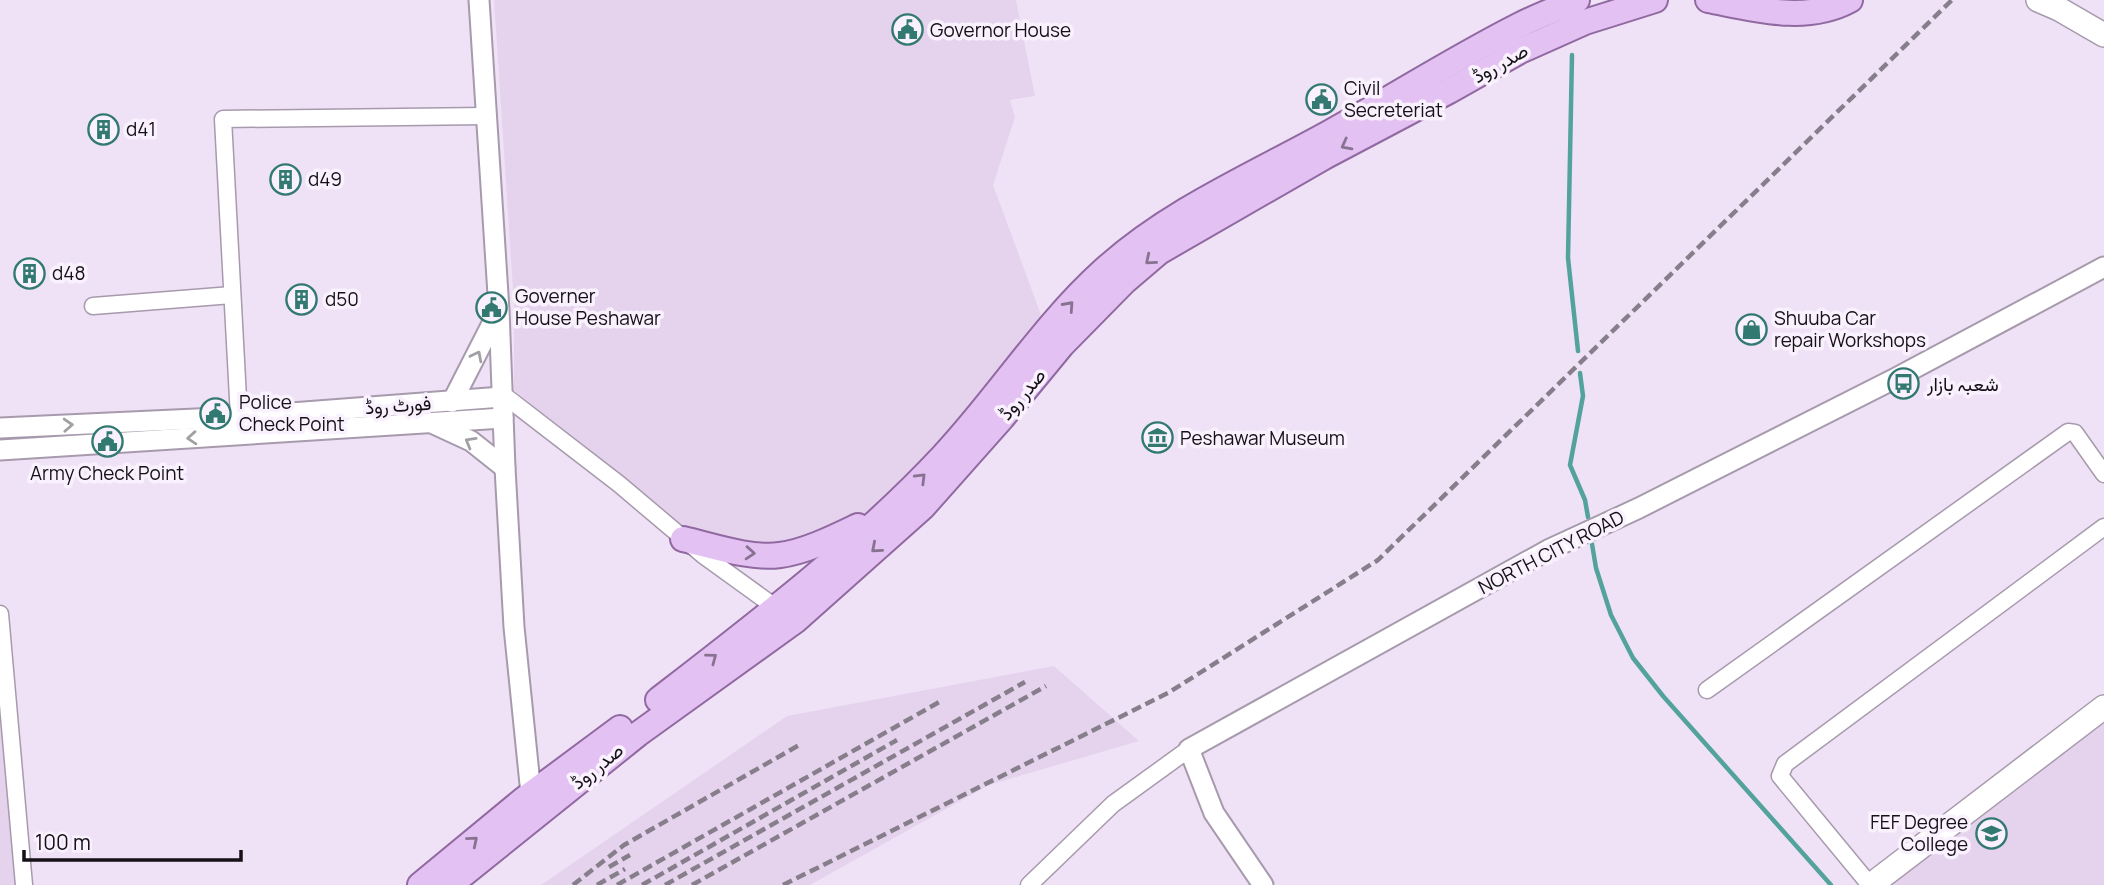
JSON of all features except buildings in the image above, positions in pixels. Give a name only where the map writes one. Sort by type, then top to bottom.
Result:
[{"type":"main road","name":"صدر روڈ","points":[[420,885],[531,794],[775,607],[887,512],[945,454],[1070,304],[1104,270],[1141,239],[1180,214],[1518,26],[1577,0]]},
{"type":"main road","points":[[1708,0],[1793,14],[1831,9],[1850,0]]},
{"type":"main road","points":[[2038,0],[2104,35]]},
{"type":"main road","name":"صدر روڈ","points":[[450,885],[638,734],[795,621],[923,507],[1062,345],[1125,281],[1159,253],[1324,157],[1520,51],[1585,22],[1651,1]]},
{"type":"main road","points":[[683,538],[736,552],[780,555],[827,540],[887,512]]},
{"type":"main road","points":[[1870,885],[2104,707]]},
{"type":"street","points":[[479,0],[499,310],[514,627],[531,794]]},
{"type":"street","points":[[239,417],[223,119],[486,116]]},
{"type":"street","name":"NORTH CITY ROAD","points":[[1029,885],[1113,804],[1189,749],[1548,550],[1639,508],[1896,378],[2104,267]]},
{"type":"street","points":[[93,306],[232,295]]},
{"type":"street","points":[[452,402],[499,310]]},
{"type":"street","points":[[502,395],[775,607]]},
{"type":"street","name":"فورٹ روڈ","points":[[0,428],[239,417],[452,402],[502,395]]},
{"type":"street","name":"فورٹ روڈ","points":[[0,450],[503,418]]},
{"type":"street","points":[[432,422],[471,442],[505,468]]},
{"type":"street","points":[[1707,690],[2068,432],[2075,433],[2103,472]]},
{"type":"street","points":[[1870,885],[1780,776],[1781,770],[1785,764],[2104,527]]},
{"type":"street","points":[[0,614],[24,885]]},
{"type":"street","points":[[1189,749],[1214,813],[1263,885]]},
{"type":"shaded area","name":"Governor House","points":[[494,0],[1016,0],[1035,96],[1010,100],[1015,117],[993,185],[1047,331],[887,512],[780,555],[683,539],[514,390],[514,305]]},
{"type":"shaded area","points":[[0,614],[24,885],[0,885]]},
{"type":"shaded area","points":[[1054,666],[1139,741],[989,785],[810,885],[541,885],[787,716]]},
{"type":"shaded area","points":[[2104,707],[2104,885],[1870,885]]},
{"type":"waterway","points":[[1572,55],[1568,258],[1578,351]]},
{"type":"waterway","points":[[1580,373],[1583,396],[1570,465],[1585,500],[1588,517]]},
{"type":"waterway","points":[[1592,544],[1596,568],[1611,615],[1633,658],[1663,696],[1831,885]]},
{"type":"railway","points":[[783,885],[1168,693],[1378,560],[1952,0]]},
{"type":"railway","points":[[665,885],[1025,682]]},
{"type":"railway","points":[[692,885],[1046,686]]},
{"type":"railway","points":[[617,885],[941,701]]},
{"type":"railway","points":[[642,885],[897,740]]},
{"type":"railway","points":[[573,885],[624,845],[801,744]]},
{"type":"railway","points":[[609,867],[630,855]]},
{"type":"railway","points":[[597,885],[625,869]]},
{"type":"place","name":"Governor House","points":[[907,30]]},
{"type":"place","name":"Civil Secreteriat","points":[[1321,99]]},
{"type":"place","name":"d41","points":[[103,129]]},
{"type":"place","name":"d49","points":[[285,179]]},
{"type":"place","name":"d48","points":[[29,273]]},
{"type":"place","name":"d50","points":[[302,299]]},
{"type":"place","name":"Governer House Peshawar","points":[[492,307]]},
{"type":"place","name":"Shuuba Car repair Workshops","points":[[1751,329]]},
{"type":"place","name":"شعبہ بازار","points":[[1904,384]]},
{"type":"place","name":"Police Check Point","points":[[216,413]]},
{"type":"place","name":"Peshawar Museum","points":[[1157,438]]},
{"type":"place","name":"Army Check Point","points":[[107,442]]},
{"type":"place","name":"FEF Degree College","points":[[1991,833]]}]
